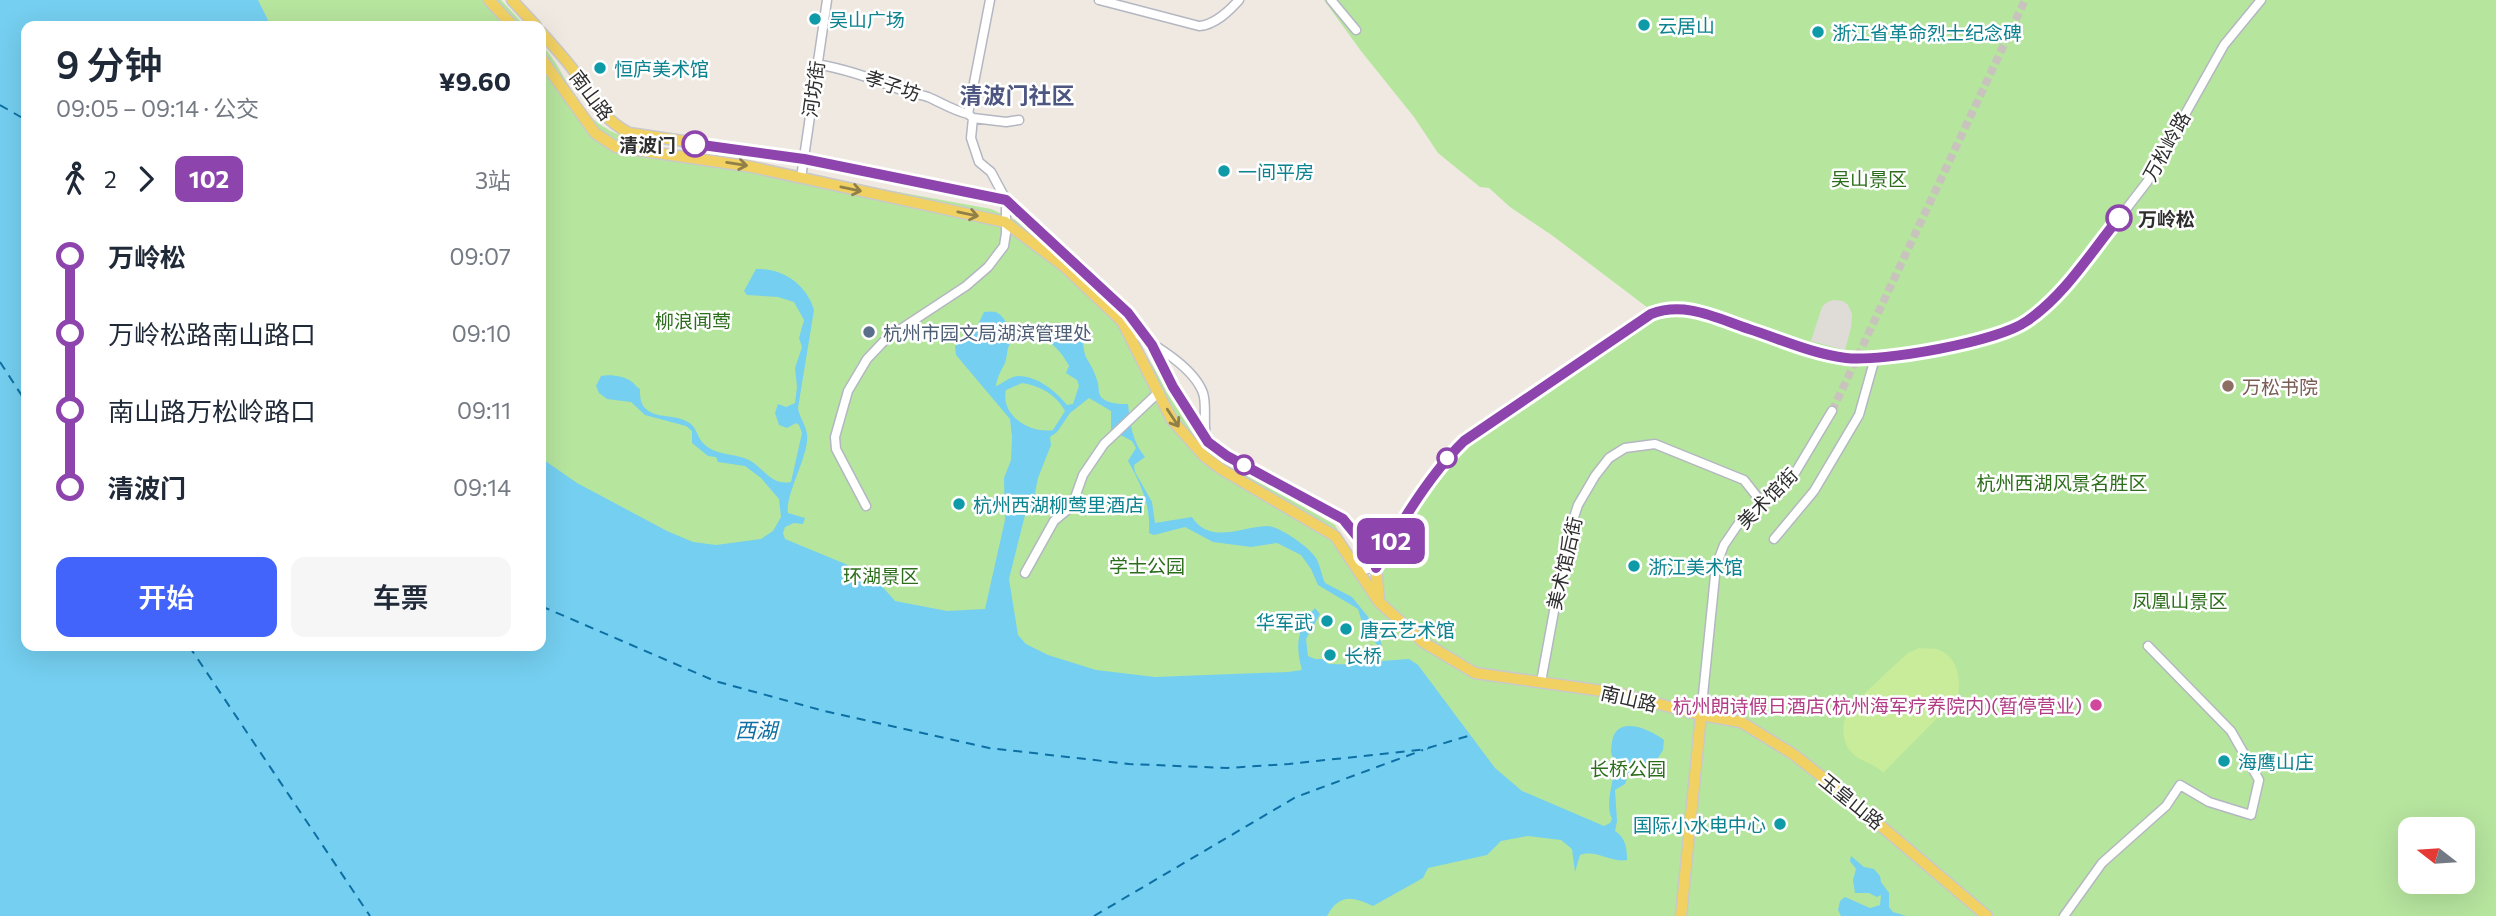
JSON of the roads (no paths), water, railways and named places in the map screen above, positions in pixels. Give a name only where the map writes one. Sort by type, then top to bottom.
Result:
[{"type":"main road","points":[[489,0],[508,21]]},
{"type":"main road","points":[[512,0],[531,21]]},
{"type":"main road","name":"南山路","points":[[546,38],[574,71],[594,104],[612,124],[629,134],[804,159],[1006,200]]},
{"type":"main road","name":"南山路","points":[[546,65],[596,132],[616,147],[747,166],[1005,222],[1065,267],[1122,321],[1172,420],[1204,456],[1221,469],[1335,536],[1379,602],[1423,642],[1475,673],[1617,693],[1701,716]]},
{"type":"main road","points":[[1006,200],[1128,313],[1152,345],[1173,387],[1208,442],[1227,456],[1343,519],[1373,556],[1379,602]]},
{"type":"main road","points":[[1681,916],[1701,716]]},
{"type":"main road","name":"玉皇山路","points":[[1701,716],[1741,722],[1793,754],[1873,817],[1987,916]]},
{"type":"street","name":"河坊街","points":[[801,178],[827,0]]},
{"type":"street","points":[[866,506],[836,449],[835,437],[848,391],[867,359],[887,338],[966,286],[988,267],[1004,246],[1006,200],[991,172],[979,162],[971,138],[971,116],[990,0]]},
{"type":"street","points":[[1099,0],[1199,26],[1218,19],[1239,0]]},
{"type":"street","points":[[1331,0],[1356,30]]},
{"type":"street","name":"万松岭路","points":[[1376,568],[1393,537],[1436,473],[1464,441],[1651,314],[1665,309],[1693,310],[1845,358],[1875,358],[1948,346],[2000,334],[2028,321],[2058,294],[2147,182],[2224,45],[2261,0]]},
{"type":"street","name":"孝子坊","points":[[816,64],[845,69],[880,80],[971,116],[1006,122],[1018,120]]},
{"type":"street","points":[[1125,327],[1182,366],[1197,380],[1204,396],[1203,424],[1208,442]]},
{"type":"street","points":[[1774,539],[1814,491],[1859,415],[1875,358]]},
{"type":"street","points":[[1024,573],[1054,521],[1072,506],[1083,475],[1104,444],[1159,392]]},
{"type":"street","name":"美术馆街","points":[[1701,716],[1716,566],[1724,545],[1739,523],[1795,473],[1832,411]]},
{"type":"street","name":"美术馆后街","points":[[1541,682],[1568,535],[1578,505],[1609,458],[1625,448],[1656,444],[1744,480],[1762,503]]},
{"type":"street","points":[[1359,571],[1376,568]]},
{"type":"street","points":[[2064,916],[2102,863],[2166,806],[2180,785],[2209,802],[2251,815],[2259,780],[2231,731],[2148,646]]},
{"type":"water","name":"西湖","points":[[0,0],[258,0],[268,21],[21,21],[21,651],[546,651],[546,461],[577,483],[693,542],[716,545],[761,539],[773,531],[781,517],[779,499],[761,478],[745,466],[718,462],[716,457],[708,456],[692,443],[692,431],[686,426],[645,415],[631,402],[607,399],[599,393],[596,386],[601,376],[628,379],[640,389],[643,405],[650,412],[688,422],[708,447],[749,460],[773,479],[784,483],[791,482],[802,433],[796,423],[787,428],[779,425],[775,413],[778,404],[786,407],[795,403],[795,368],[802,347],[799,338],[804,320],[794,302],[778,297],[747,295],[744,291],[756,269],[775,271],[792,280],[806,293],[814,310],[798,408],[807,442],[788,505],[788,513],[805,518],[803,524],[794,523],[785,527],[785,539],[872,575],[895,601],[947,611],[985,609],[1005,520],[1004,478],[1011,460],[1010,419],[956,355],[955,346],[974,333],[984,312],[996,312],[1008,325],[1018,330],[1031,331],[1065,325],[1081,336],[1101,396],[1111,403],[1128,404],[1134,438],[1145,457],[1134,465],[1135,472],[1152,502],[1155,523],[1192,517],[1199,525],[1217,532],[1267,526],[1279,529],[1301,543],[1316,558],[1325,583],[1352,597],[1377,628],[1382,646],[1381,661],[1409,659],[1418,665],[1495,768],[1522,791],[1604,826],[1612,819],[1609,804],[1613,777],[1625,768],[1628,762],[1614,759],[1611,753],[1615,733],[1620,728],[1634,726],[1664,740],[1663,750],[1653,766],[1631,767],[1625,784],[1615,790],[1615,831],[1624,840],[1627,860],[1580,855],[1575,872],[1572,849],[1561,840],[1528,836],[1501,841],[1487,855],[1428,868],[1423,878],[1373,906],[1359,900],[1347,899],[1336,904],[1327,916],[0,916]],"holes":[[[1038,335],[1052,344],[1069,366],[1066,373],[1077,380],[1079,386],[1073,404],[1067,405],[1045,385],[1024,376],[1014,377],[996,386],[1009,346],[1016,336]],[[1022,383],[1052,395],[1065,411],[1053,430],[1027,426],[1012,415],[1005,399],[1006,390]],[[1089,398],[1111,411],[1111,430],[1132,441],[1136,448],[1128,461],[1144,496],[1149,533],[1154,535],[1185,527],[1213,542],[1251,547],[1277,543],[1301,555],[1318,585],[1358,609],[1364,629],[1379,647],[1376,653],[1365,661],[1350,664],[1328,664],[1325,659],[1308,656],[1306,639],[1320,614],[1315,608],[1304,622],[1299,637],[1302,670],[1288,672],[1155,677],[1096,670],[1048,655],[1026,644],[1018,635],[1009,579],[1025,515],[1032,508],[1038,478],[1051,445],[1050,437],[1057,432],[1070,413]]]},
{"type":"water","points":[[1851,856],[1864,867],[1874,869],[1889,893],[1889,907],[1893,912],[1906,916],[1841,916],[1838,910],[1840,901],[1845,897],[1870,908],[1880,905],[1881,895],[1877,897],[1869,893],[1855,893],[1853,880],[1856,869],[1850,861]]},
{"type":"tunnel","points":[[1832,411],[2025,0]]},
{"type":"place","name":"吴山广场","points":[[815,19]]},
{"type":"place","name":"云居山","points":[[1644,25]]},
{"type":"place","name":"浙江省革命烈士纪念碑","points":[[1818,32]]},
{"type":"place","name":"恒庐美术馆","points":[[600,68]]},
{"type":"place","name":"清波门","points":[[695,144]]},
{"type":"place","name":"一间平房","points":[[1224,171]]},
{"type":"place","name":"万岭松","points":[[2119,218]]},
{"type":"place","name":"杭州市园文局湖滨管理处","points":[[869,332]]},
{"type":"place","name":"万松书院","points":[[2228,386]]},
{"type":"place","name":"杭州西湖柳莺里酒店","points":[[959,504]]},
{"type":"place","name":"浙江美术馆","points":[[1634,566]]},
{"type":"place","name":"华军武","points":[[1327,621]]},
{"type":"place","name":"唐云艺术馆","points":[[1346,629]]},
{"type":"place","name":"长桥","points":[[1330,655]]},
{"type":"place","name":"杭州朗诗假日酒店(杭州海军疗养院内)(暂停营业)","points":[[2096,705]]},
{"type":"place","name":"海鹰山庄","points":[[2224,761]]},
{"type":"place","name":"国际小水电中心","points":[[1780,824]]},
{"type":"district","name":"清波门社区","points":[[1017,95]]},
{"type":"park label","name":"吴山景区","points":[[1869,178]]},
{"type":"park label","name":"柳浪闻莺","points":[[693,320]]},
{"type":"park label","name":"杭州西湖风景名胜区","points":[[2062,482]]},
{"type":"park label","name":"学士公园","points":[[1147,565]]},
{"type":"park label","name":"环湖景区","points":[[881,575]]},
{"type":"park label","name":"凤凰山景区","points":[[2180,600]]},
{"type":"park label","name":"长桥公园","points":[[1628,768]]}]
